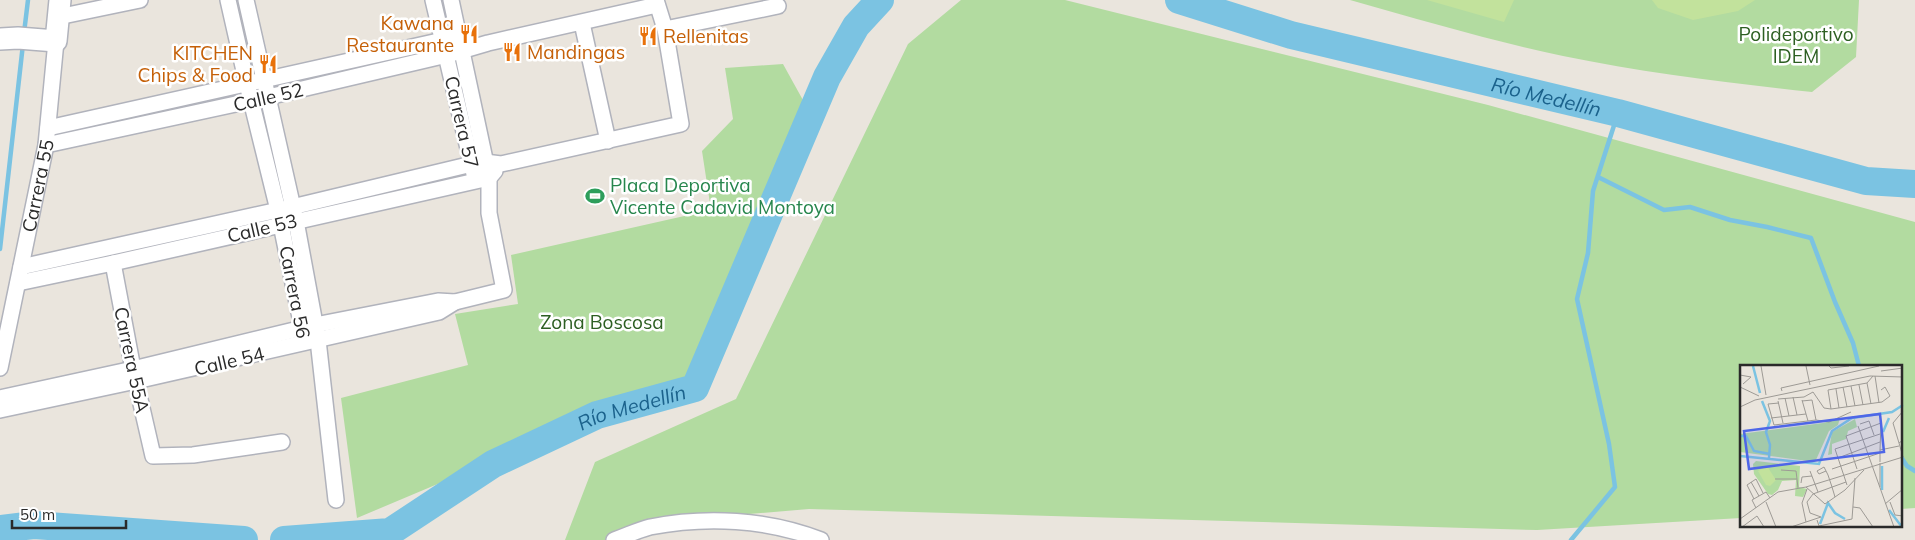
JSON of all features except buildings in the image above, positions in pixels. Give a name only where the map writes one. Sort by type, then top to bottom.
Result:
[{"type":"main road","name":"Carrera 55","points":[[52,40],[59,9]]},
{"type":"main road","points":[[9,39],[52,40]]},
{"type":"street","points":[[59,9],[140,0]]},
{"type":"street","name":"Carrera 56","points":[[228,0],[251,101],[287,215]]},
{"type":"street","name":"Carrera 56","points":[[246,0],[268,97],[287,215],[325,407],[336,500]]},
{"type":"street","name":"Carrera 57","points":[[433,0],[453,46]]},
{"type":"street","name":"Carrera 57","points":[[451,0],[453,46],[504,290]]},
{"type":"street","points":[[657,2],[665,29],[778,6]]},
{"type":"street","name":"Calle 52","points":[[48,128],[263,80],[453,46],[488,43],[582,23],[657,2]]},
{"type":"street","points":[[582,23],[608,141]]},
{"type":"street","name":"Calle 53","points":[[18,283],[113,263],[478,163],[501,164],[681,124],[665,29]]},
{"type":"street","name":"Carrera 55","points":[[0,368],[46,145],[52,40]]},
{"type":"street","name":"Calle 52","points":[[46,145],[268,97],[453,46]]},
{"type":"street","points":[[482,179],[501,164]]},
{"type":"street","name":"Calle 53","points":[[21,266],[482,179]]},
{"type":"street","name":"Carrera 55A","points":[[113,263],[134,375],[153,456],[193,455],[282,442]]},
{"type":"street","name":"Calle 54","points":[[0,410],[134,375],[310,334],[439,312],[455,302],[504,290]]},
{"type":"street","name":"Calle 54","points":[[0,398],[134,375]]},
{"type":"street","points":[[614,540],[649,528],[713,520],[761,524],[821,540]]},
{"type":"green space","points":[[961,0],[1065,0],[1488,105],[1915,222],[1915,508],[1902,509],[1902,365],[1740,365],[1740,518],[1537,530],[809,509],[652,522],[605,540],[565,540],[595,462],[736,399],[908,44]]},
{"type":"green space","name":"Polideportivo IDEM","points":[[1350,0],[1859,0],[1856,57],[1812,92],[1781,89],[1656,72],[1563,56],[1483,37]]},
{"type":"green space","points":[[1427,0],[1514,0],[1504,22]]},
{"type":"green space","points":[[1652,0],[1755,0],[1738,11],[1693,20],[1658,8]]},
{"type":"green space","name":"Zona Boscosa","points":[[783,64],[804,102],[694,376],[357,518],[341,398],[468,365],[455,314],[518,304],[511,255],[711,210],[702,151],[733,119],[725,68]]},
{"type":"waterway","points":[[24,33],[28,0]]},
{"type":"waterway","name":"Río Medellín","points":[[284,540],[390,532],[493,464],[597,415],[695,388],[827,77],[856,26],[880,0]]},
{"type":"waterway","name":"Río Medellín","points":[[1179,0],[1291,35],[1618,113],[1866,181],[1915,184]]},
{"type":"waterway","points":[[0,249],[23,44]]},
{"type":"waterway","points":[[1571,540],[1615,487],[1609,444],[1577,299],[1588,253],[1593,191],[1618,113]]},
{"type":"waterway","points":[[1598,177],[1664,210],[1690,207],[1730,220],[1811,238],[1853,343],[1859,365]]},
{"type":"waterway","points":[[1902,458],[1907,466],[1915,471]]},
{"type":"waterway","name":"Río Medellín","points":[[0,529],[34,525],[244,540]]},
{"type":"place","name":"Kawana Restaurante","points":[[469,34]]},
{"type":"place","name":"Rellenitas","points":[[648,36]]},
{"type":"place","name":"Mandingas","points":[[512,52]]},
{"type":"place","name":"KITCHEN Chips & Food","points":[[268,64]]},
{"type":"place","name":"Placa Deportiva Vicente Cadavid Montoya","points":[[595,196]]}]
